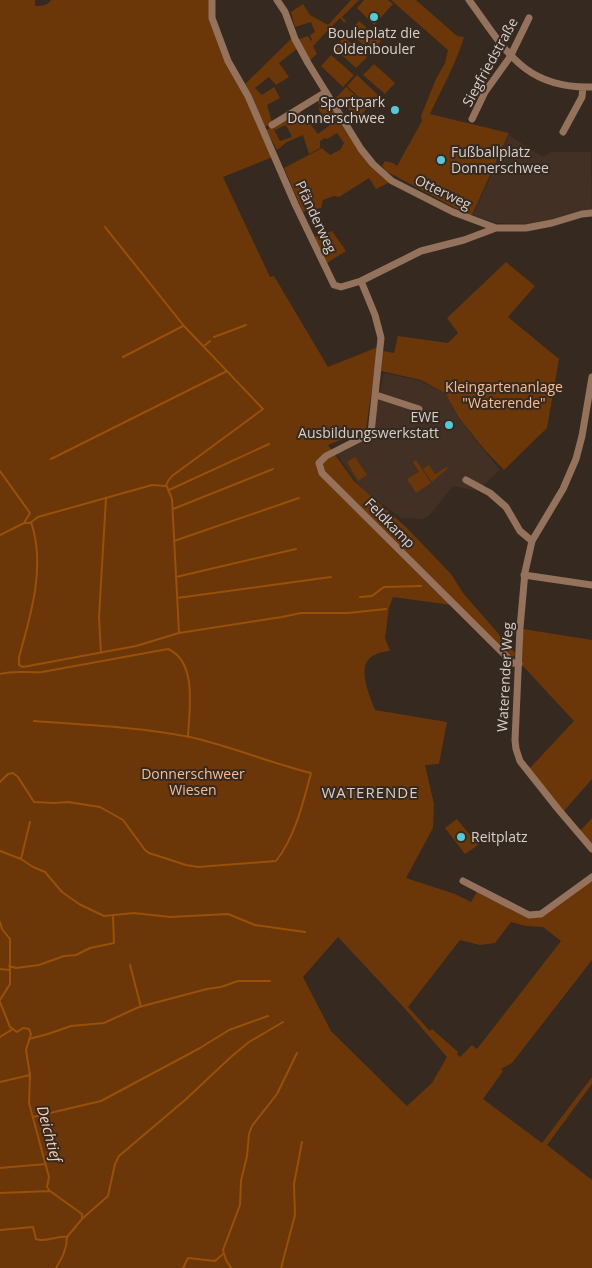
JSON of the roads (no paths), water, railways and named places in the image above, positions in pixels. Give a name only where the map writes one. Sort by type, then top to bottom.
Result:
[{"type":"street","name":"Pfänderweg","points":[[212,0],[212,18],[228,61],[248,96],[295,204],[334,285],[341,287],[361,281],[420,251],[464,240],[496,228]]},
{"type":"street","name":"Otterweg","points":[[277,0],[285,12],[295,39],[361,149],[373,164],[392,180],[453,212],[496,228],[526,228],[592,213]]},
{"type":"street","points":[[470,0],[510,56],[540,78],[558,85],[592,87]]},
{"type":"street","name":"Siegfriedstraße","points":[[472,118],[485,92],[510,56],[529,18]]},
{"type":"street","points":[[563,132],[582,96],[583,87]]},
{"type":"street","points":[[272,125],[326,92]]},
{"type":"street","name":"Feldkamp","points":[[361,281],[375,315],[381,338],[371,433],[321,460],[319,468],[513,663],[519,664]]},
{"type":"street","name":"Waterender Weg","points":[[592,377],[576,459],[563,489],[532,541],[524,575],[515,740],[520,761],[592,850]]},
{"type":"street","points":[[376,395],[419,409]]},
{"type":"street","points":[[466,480],[490,493],[506,507],[520,531],[532,541]]},
{"type":"street","points":[[524,575],[592,585]]},
{"type":"street","points":[[463,881],[529,915],[541,914],[592,876]]},
{"type":"waterway","points":[[0,535],[24,523],[30,523],[38,517],[152,485],[166,486],[172,476],[263,409],[184,326],[105,227]]},
{"type":"waterway","points":[[214,337],[246,325]]},
{"type":"waterway","points":[[123,357],[183,326]]},
{"type":"waterway","points":[[204,346],[210,341]]},
{"type":"waterway","points":[[51,459],[227,371]]},
{"type":"waterway","points":[[169,490],[269,444]]},
{"type":"waterway","points":[[173,509],[273,469]]},
{"type":"waterway","points":[[0,471],[30,513],[24,523]]},
{"type":"waterway","points":[[167,487],[172,499],[179,633]]},
{"type":"waterway","points":[[101,653],[99,617],[106,498]]},
{"type":"waterway","points":[[174,541],[299,498]]},
{"type":"waterway","points":[[31,522],[35,538],[37,573],[32,607],[19,657],[19,665],[23,667],[136,646],[179,633],[301,613],[348,613],[386,609]]},
{"type":"waterway","points":[[176,577],[296,549]]},
{"type":"waterway","points":[[177,598],[331,577]]},
{"type":"waterway","points":[[360,597],[372,596],[384,587],[421,586]]},
{"type":"waterway","points":[[0,674],[42,672],[168,649],[178,655],[188,676],[190,688],[188,737]]},
{"type":"waterway","points":[[0,782],[8,774],[13,773],[18,777],[34,802],[68,802],[100,807],[123,820],[149,853],[198,867],[276,861],[283,852],[293,831],[311,773],[190,737],[132,729],[34,721]]},
{"type":"waterway","points":[[21,859],[30,822]]},
{"type":"waterway","points":[[0,851],[21,859],[45,872],[62,892],[79,904],[104,916],[134,913],[170,917],[228,914],[255,925],[305,932]]},
{"type":"waterway","points":[[9,966],[16,968],[39,965],[64,956],[76,955],[90,948],[114,943],[113,916]]},
{"type":"waterway","name":"Deichtief","points":[[0,922],[2,929],[10,939],[10,984],[0,1000]]},
{"type":"waterway","points":[[130,965],[141,1007]]},
{"type":"waterway","points":[[0,969],[9,970]]},
{"type":"waterway","points":[[29,1039],[71,1026],[104,1023],[139,1007],[238,981],[270,981]]},
{"type":"waterway","name":"Deichtief","points":[[0,1002],[10,1027],[17,1032],[23,1028],[29,1029],[31,1034],[26,1050],[30,1075],[29,1103],[49,1177],[47,1187],[82,1214],[82,1219],[67,1237],[65,1249],[56,1268]]},
{"type":"waterway","points":[[33,1117],[101,1101],[200,1048],[229,1030],[268,1016]]},
{"type":"waterway","points":[[83,1218],[108,1196],[115,1164],[119,1156],[249,1042],[283,1022]]},
{"type":"waterway","points":[[0,1037],[13,1029]]},
{"type":"waterway","points":[[231,1268],[223,1250],[240,1205],[241,1181],[247,1156],[249,1134],[252,1126],[277,1094],[297,1053]]},
{"type":"waterway","points":[[0,1082],[30,1075]]},
{"type":"waterway","points":[[281,1268],[295,1215],[294,1184],[302,1142]]},
{"type":"waterway","points":[[0,1168],[46,1164]]},
{"type":"waterway","points":[[0,1193],[50,1191]]},
{"type":"waterway","points":[[0,1230],[33,1227],[36,1239],[44,1240],[67,1237]]},
{"type":"waterway","points":[[183,1268],[188,1258],[215,1261],[223,1254]]},
{"type":"place","name":"Bouleplatz die Oldenbouler","points":[[374,17]]},
{"type":"place","name":"Sportpark Donnerschwee","points":[[395,110]]},
{"type":"place","name":"Fußballplatz Donnerschwee","points":[[441,160]]},
{"type":"place","name":"EWE Ausbildungswerkstatt","points":[[449,425]]},
{"type":"place","name":"Reitplatz","points":[[461,837]]},
{"type":"district","name":"WATERENDE","points":[[370,793]]},
{"type":"park label","name":"Kleingartenanlage \"Waterende\"","points":[[504,396]]},
{"type":"park label","name":"Donnerschweer Wiesen","points":[[193,782]]}]
